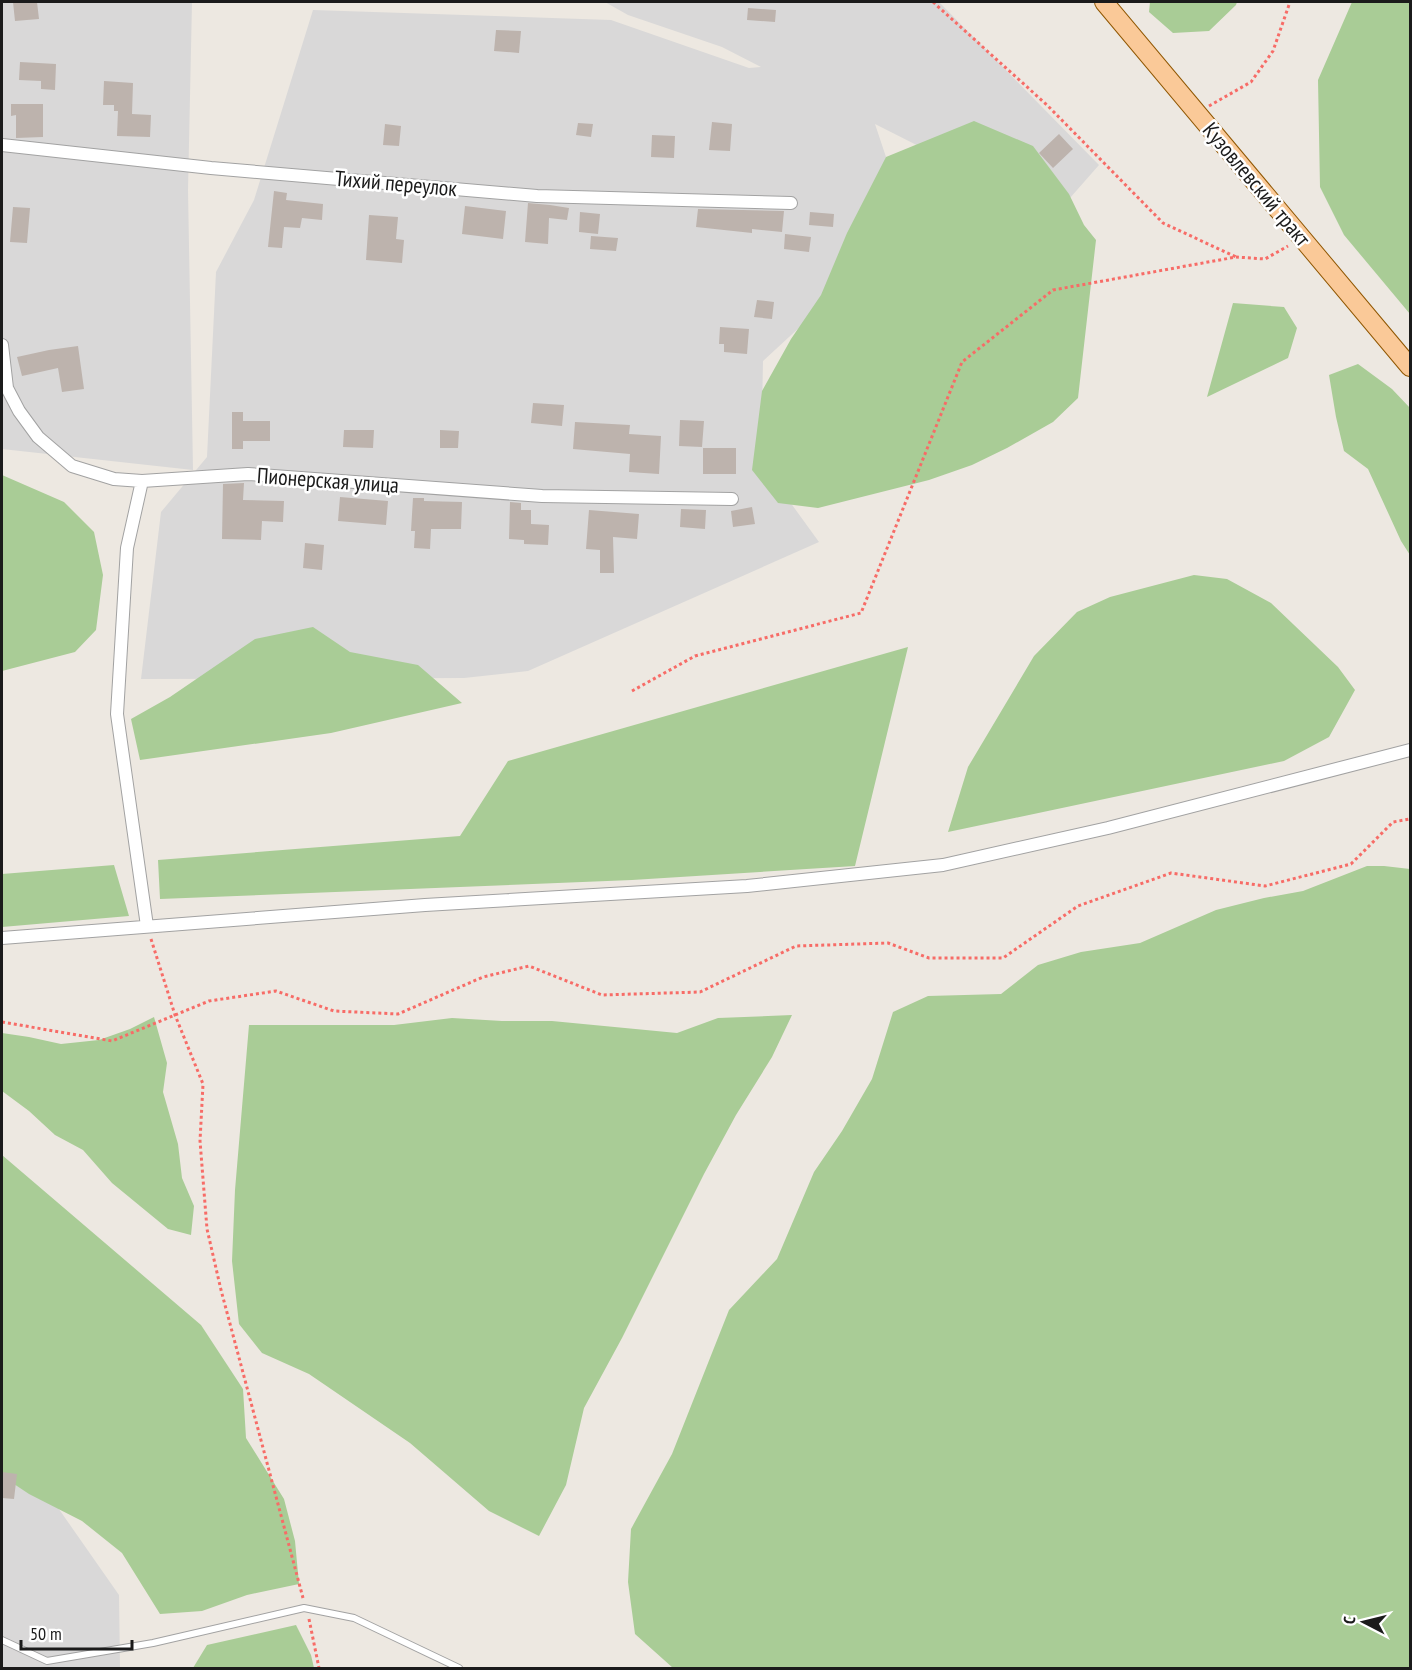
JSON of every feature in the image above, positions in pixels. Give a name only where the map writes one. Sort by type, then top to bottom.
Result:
[{"type":"main road","name":"Кузовлевский тракт","points":[[1104,2],[1410,367]]},
{"type":"street","name":"Тихий переулок","points":[[2,145],[211,168],[537,196],[791,203]]},
{"type":"street","name":"Пионерская улица","points":[[2,345],[8,388],[19,411],[38,438],[72,466],[114,479],[142,481],[248,474],[542,496],[732,499]]},
{"type":"street","points":[[142,481],[127,548],[117,714],[147,926]]},
{"type":"street","points":[[2,938],[425,905],[747,886],[943,865],[1108,828],[1410,750]]},
{"type":"lane","points":[[2,1640],[47,1661],[153,1643],[306,1608],[354,1618],[459,1668]]},
{"type":"path","points":[[933,2],[1047,105],[1163,222],[1236,257]]},
{"type":"path","points":[[1197,113],[1251,82],[1273,51],[1290,2]]},
{"type":"path","points":[[632,691],[696,656],[861,613],[962,362],[1053,291],[1236,257],[1265,259],[1302,238]]},
{"type":"path","points":[[2,1022],[112,1041],[209,1001],[276,991],[334,1011],[398,1014],[483,977],[529,966],[602,995],[700,992],[796,946],[888,944],[929,958],[1003,958],[1078,906],[1171,873],[1265,886],[1351,864],[1393,822],[1410,819]]},
{"type":"path","points":[[147,926],[174,1015],[203,1084],[200,1141],[207,1229],[220,1290],[313,1634],[319,1668]]},
{"type":"shaded area","points":[[2,2],[192,2],[188,190],[193,470],[2,449]]},
{"type":"shaded area","points":[[605,2],[939,2],[1099,165],[1055,215],[875,124],[886,157],[841,289],[763,361],[761,462],[819,542],[528,671],[464,678],[141,679],[161,512],[207,457],[216,272],[254,200],[313,10],[611,20],[749,68],[761,67],[722,47],[628,15]]},
{"type":"shaded area","points":[[26,1462],[119,1595],[120,1668],[2,1668],[2,1464]]},
{"type":"green space","points":[[1150,2],[1237,2],[1209,31],[1173,33],[1149,12]]},
{"type":"green space","points":[[1352,2],[1410,2],[1410,314],[1344,235],[1320,187],[1318,80]]},
{"type":"green space","points":[[974,121],[1033,146],[1069,194],[1084,225],[1096,240],[1078,398],[1053,422],[972,465],[929,480],[818,508],[778,503],[752,470],[762,391],[791,339],[821,295],[847,233],[886,157]]},
{"type":"green space","points":[[1233,303],[1284,307],[1297,328],[1288,358],[1207,397]]},
{"type":"green space","points":[[1358,364],[1392,389],[1410,408],[1410,555],[1401,541],[1368,469],[1344,451],[1329,375]]},
{"type":"green space","points":[[2,475],[64,502],[94,532],[103,575],[96,630],[75,652],[2,671]]},
{"type":"green space","points":[[1194,575],[1227,579],[1271,603],[1338,667],[1355,690],[1329,737],[1284,761],[948,832],[968,767],[1034,656],[1077,612],[1110,597]]},
{"type":"green space","points":[[313,627],[350,652],[418,665],[462,703],[331,733],[140,760],[131,719],[170,697],[255,639]]},
{"type":"green space","points":[[908,647],[855,866],[632,880],[160,899],[158,860],[460,836],[508,761]]},
{"type":"green space","points":[[114,865],[129,916],[2,927],[2,874]]},
{"type":"green space","points":[[1367,866],[1410,869],[1410,1668],[673,1668],[635,1634],[628,1582],[631,1529],[672,1454],[729,1310],[777,1259],[814,1172],[842,1131],[872,1079],[893,1012],[928,996],[1001,994],[1038,965],[1081,952],[1140,943],[1216,910],[1303,891]]},
{"type":"green space","points":[[792,1015],[772,1057],[736,1115],[704,1174],[622,1338],[584,1408],[566,1485],[539,1536],[489,1511],[410,1443],[309,1374],[262,1353],[239,1324],[232,1261],[235,1190],[249,1025],[394,1025],[452,1018],[552,1021],[677,1033],[718,1018]]},
{"type":"green space","points":[[154,1017],[167,1063],[163,1092],[178,1144],[182,1178],[194,1206],[191,1235],[168,1229],[112,1183],[83,1150],[55,1135],[29,1111],[2,1091],[2,1033],[61,1044],[99,1040],[130,1029]]},
{"type":"green space","points":[[2,1155],[201,1325],[243,1389],[246,1438],[284,1499],[295,1541],[299,1584],[247,1595],[202,1611],[160,1614],[122,1553],[82,1521],[29,1494],[2,1476]]},
{"type":"green space","points":[[296,1625],[311,1655],[314,1668],[193,1668],[207,1645]]},
{"type":"building","points":[[13,2],[37,2],[39,19],[15,21]]},
{"type":"building","points":[[748,8],[776,10],[775,22],[747,20]]},
{"type":"building","points":[[496,30],[521,31],[519,53],[494,51]]},
{"type":"building","points":[[20,62],[56,64],[55,90],[41,89],[41,81],[19,80]]},
{"type":"building","points":[[104,81],[133,83],[132,114],[151,115],[150,137],[117,136],[118,111],[114,111],[114,105],[103,105]]},
{"type":"building","points":[[11,104],[43,104],[43,137],[16,138],[16,115],[11,116]]},
{"type":"building","points":[[712,122],[732,124],[730,151],[709,150]]},
{"type":"building","points":[[578,123],[593,124],[591,137],[576,135]]},
{"type":"building","points":[[385,124],[401,126],[399,146],[383,145]]},
{"type":"building","points":[[1059,134],[1073,149],[1053,168],[1039,153]]},
{"type":"building","points":[[652,135],[675,136],[674,158],[651,157]]},
{"type":"building","points":[[274,191],[287,193],[286,200],[323,204],[322,220],[302,218],[300,228],[284,227],[282,248],[268,247]]},
{"type":"building","points":[[528,203],[569,208],[567,220],[549,218],[548,244],[525,242]]},
{"type":"building","points":[[465,206],[506,211],[503,239],[462,234]]},
{"type":"building","points":[[13,207],[30,208],[27,243],[10,242]]},
{"type":"building","points":[[698,209],[784,211],[782,232],[752,229],[752,233],[696,227]]},
{"type":"building","points":[[580,212],[600,214],[598,234],[579,232]]},
{"type":"building","points":[[810,212],[834,214],[833,227],[809,225]]},
{"type":"building","points":[[369,215],[398,217],[396,239],[404,240],[402,263],[366,260]]},
{"type":"building","points":[[785,234],[811,237],[809,252],[784,249]]},
{"type":"building","points":[[591,236],[618,238],[616,251],[590,249]]},
{"type":"building","points":[[757,300],[774,302],[772,319],[754,317]]},
{"type":"building","points":[[720,327],[749,329],[747,354],[724,352],[724,344],[719,344]]},
{"type":"building","points":[[78,346],[84,389],[62,392],[58,368],[22,376],[17,357]]},
{"type":"building","points":[[533,403],[564,405],[562,426],[531,423]]},
{"type":"building","points":[[232,412],[243,412],[243,421],[270,421],[270,441],[243,441],[243,449],[232,449]]},
{"type":"building","points":[[680,420],[704,421],[702,447],[679,446]]},
{"type":"building","points":[[575,422],[630,425],[629,434],[661,436],[659,474],[629,472],[630,454],[573,449]]},
{"type":"building","points":[[344,430],[374,430],[373,448],[343,447]]},
{"type":"building","points":[[440,430],[459,431],[458,448],[440,448]]},
{"type":"building","points":[[703,448],[736,448],[736,474],[703,474]]},
{"type":"building","points":[[244,483],[243,500],[284,501],[283,522],[262,521],[261,540],[222,539],[223,484]]},
{"type":"building","points":[[340,497],[388,501],[386,525],[338,521]]},
{"type":"building","points":[[413,498],[424,498],[424,501],[462,502],[461,529],[431,529],[430,549],[414,548],[415,531],[411,531]]},
{"type":"building","points":[[510,502],[521,503],[521,510],[531,510],[531,524],[549,525],[548,545],[524,544],[524,540],[509,539]]},
{"type":"building","points":[[752,507],[755,524],[733,527],[731,511]]},
{"type":"building","points":[[681,509],[706,510],[705,529],[680,527]]},
{"type":"building","points":[[589,510],[639,514],[637,539],[613,537],[614,573],[600,573],[600,550],[586,549]]},
{"type":"building","points":[[305,543],[324,545],[322,570],[303,568]]},
{"type":"building","points":[[2,1472],[17,1474],[14,1499],[2,1498]]}]
